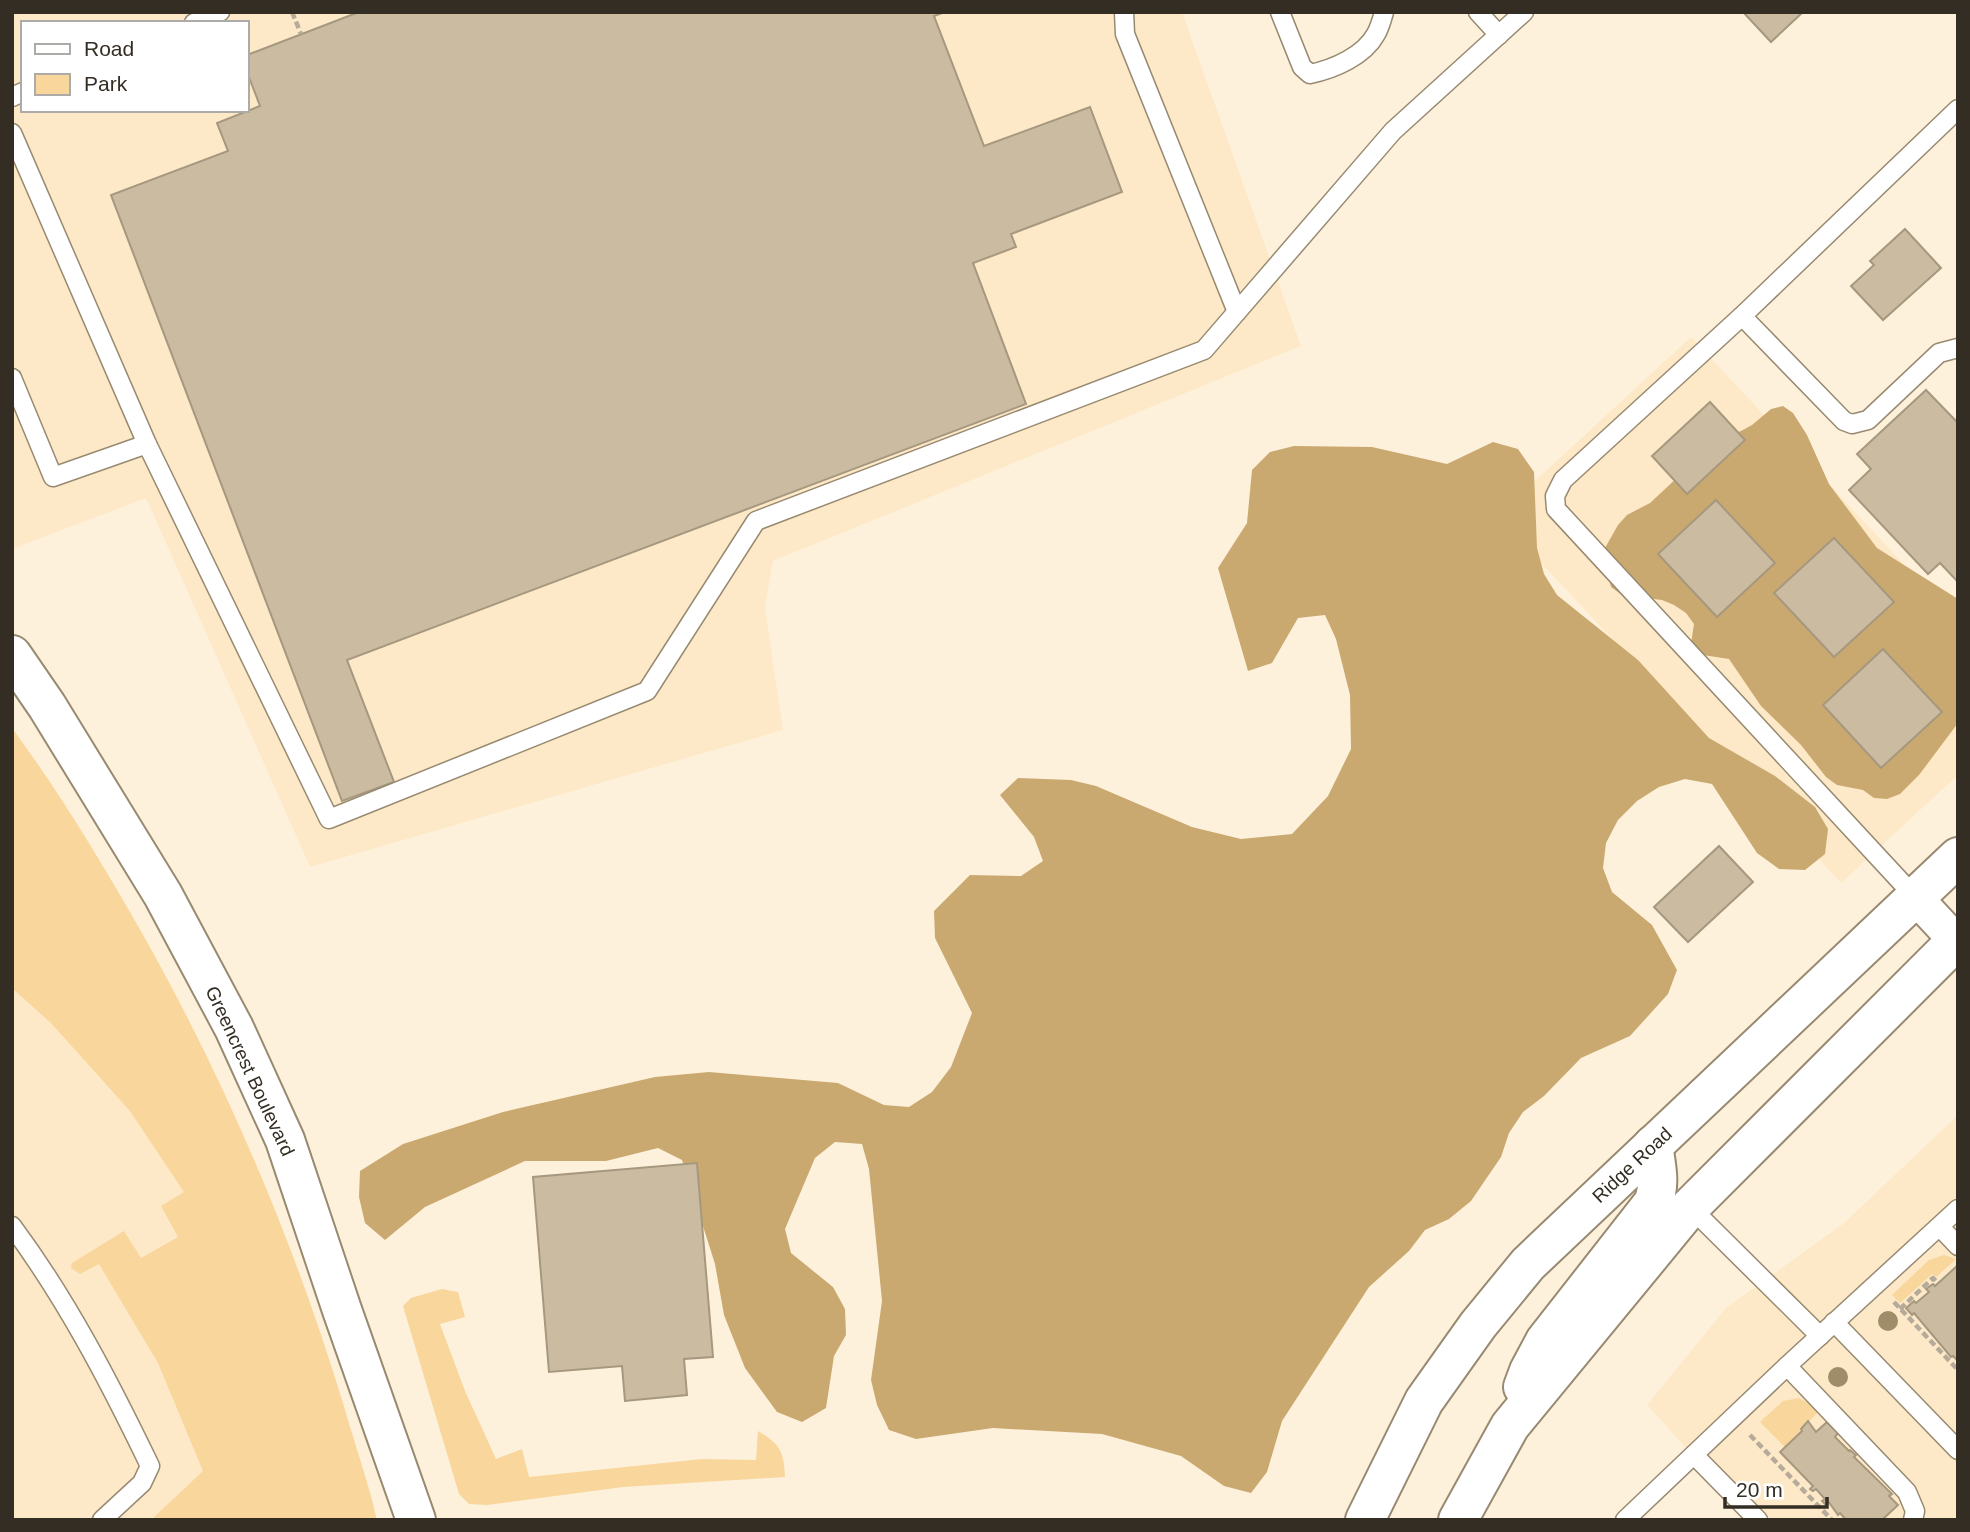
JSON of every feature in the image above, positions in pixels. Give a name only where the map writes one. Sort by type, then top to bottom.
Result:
[{"type":"main road","name":"Greencrest Boulevard","points":[[12,655],[47,706],[163,895],[234,1028],[285,1140],[416,1520]]},
{"type":"main road","name":"Ridge Road","points":[[1365,1520],[1424,1401],[1478,1325],[1528,1264],[1916,898],[1955,865]]},
{"type":"main road","points":[[1510,1426],[1690,1206],[1957,940]]},
{"type":"main road","points":[[1458,1520],[1510,1426],[1529,1371],[1545,1341],[1653,1203],[1658,1178],[1653,1145]]},
{"type":"street","points":[[1916,898],[1957,940]]},
{"type":"lane","points":[[199,21],[220,12]]},
{"type":"lane","points":[[1124,12],[1125,34],[1237,312]]},
{"type":"lane","points":[[1280,12],[1302,67],[1310,74],[1330,70],[1364,49],[1376,34],[1384,12]]},
{"type":"lane","points":[[1478,12],[1499,35]]},
{"type":"lane","points":[[12,133],[147,444],[329,819],[647,691],[756,521],[1204,350],[1393,131],[1524,12]]},
{"type":"lane","points":[[1916,898],[1556,509],[1555,496],[1563,480],[1742,316],[1958,109]]},
{"type":"lane","points":[[1742,316],[1844,421],[1852,424],[1868,420],[1938,353],[1958,348]]},
{"type":"lane","points":[[12,378],[53,477],[147,444]]},
{"type":"lane","points":[[1690,1206],[1820,1336]]},
{"type":"lane","points":[[1625,1520],[1958,1209]]},
{"type":"lane","points":[[12,1226],[38,1260],[97,1359],[150,1466],[142,1483],[102,1520]]},
{"type":"lane","points":[[1940,1227],[1958,1247]]},
{"type":"lane","points":[[1834,1322],[1958,1450]]},
{"type":"lane","points":[[1787,1366],[1907,1492],[1915,1511],[1913,1520]]},
{"type":"lane","points":[[1695,1455],[1758,1520]]},
{"type":"path","points":[[292,12],[301,34]]},
{"type":"path","points":[[1900,1309],[1933,1278],[1938,1283]]},
{"type":"path","points":[[1877,1284],[1958,1370]]},
{"type":"path","points":[[1733,1418],[1832,1520]]},
{"type":"shaded area","points":[[12,12],[1182,12],[1301,346],[773,561],[765,608],[783,730],[310,867],[146,498],[12,549]]},
{"type":"shaded area","points":[[1691,337],[1958,622],[1958,775],[1841,883],[1497,516]]},
{"type":"shaded area","points":[[1783,406],[1793,413],[1807,435],[1829,484],[1877,548],[1958,599],[1958,723],[1919,775],[1900,794],[1887,799],[1874,798],[1863,790],[1837,785],[1826,777],[1801,745],[1761,706],[1729,659],[1690,650],[1694,624],[1686,613],[1662,600],[1622,595],[1611,587],[1605,548],[1627,515],[1650,503],[1679,476],[1704,445],[1741,431],[1771,409]]},
{"type":"shaded area","points":[[1493,442],[1518,449],[1534,472],[1537,548],[1544,574],[1557,595],[1638,660],[1709,738],[1775,776],[1815,807],[1828,829],[1825,854],[1805,870],[1779,869],[1757,853],[1712,784],[1685,779],[1659,787],[1637,801],[1618,820],[1606,843],[1603,868],[1612,892],[1652,925],[1677,970],[1668,994],[1630,1036],[1581,1058],[1544,1096],[1523,1112],[1509,1133],[1501,1157],[1471,1201],[1449,1219],[1425,1230],[1409,1251],[1369,1287],[1282,1421],[1267,1472],[1251,1493],[1224,1486],[1181,1456],[1102,1434],[993,1428],[916,1439],[889,1430],[877,1405],[871,1380],[882,1301],[869,1169],[862,1144],[835,1142],[815,1158],[785,1229],[791,1253],[833,1287],[845,1309],[846,1335],[834,1356],[826,1408],[802,1422],[777,1412],[745,1368],[724,1315],[715,1264],[682,1160],[658,1148],[606,1161],[525,1161],[425,1207],[385,1240],[365,1223],[359,1197],[360,1171],[403,1144],[503,1112],[655,1077],[709,1072],[838,1083],[884,1105],[909,1107],[932,1092],[951,1067],[972,1013],[935,938],[934,911],[970,875],[1021,876],[1043,861],[1034,837],[1000,795],[1018,778],[1071,780],[1096,786],[1192,827],[1241,839],[1292,834],[1328,796],[1351,749],[1350,695],[1336,639],[1325,615],[1298,618],[1272,663],[1248,671],[1218,568],[1247,523],[1252,470],[1270,452],[1294,446],[1372,447],[1447,464]]},
{"type":"shaded area","points":[[12,758],[364,1520],[12,1520]]},
{"type":"shaded area","points":[[1958,1115],[1958,1520],[1752,1520],[1647,1405],[1726,1308],[1844,1223]]},
{"type":"green space","points":[[12,728],[64,803],[127,907],[173,989],[229,1104],[280,1222],[302,1281],[343,1403],[377,1520],[151,1520],[203,1471],[158,1363],[99,1264],[80,1274],[71,1268],[72,1263],[124,1231],[141,1258],[178,1237],[161,1206],[184,1192],[130,1111],[51,1023],[12,988]]},
{"type":"green space","points":[[1944,1255],[1956,1259],[1936,1277],[1932,1274],[1900,1303],[1892,1295],[1929,1260]]},
{"type":"green space","points":[[442,1289],[458,1292],[465,1317],[440,1324],[465,1391],[496,1459],[522,1449],[529,1477],[702,1459],[756,1460],[758,1431],[776,1444],[782,1454],[785,1477],[623,1487],[487,1505],[469,1504],[459,1494],[403,1306],[411,1298]]},
{"type":"green space","points":[[1799,1398],[1818,1412],[1785,1447],[1760,1422],[1783,1401]]},
{"type":"building","points":[[359,12],[945,12],[934,16],[984,146],[1090,107],[1122,192],[1011,234],[1016,247],[973,263],[1026,404],[347,660],[394,782],[342,801],[111,195],[228,151],[217,123],[260,106],[248,75],[248,55]]},
{"type":"building","points":[[1743,12],[1803,12],[1771,42]]},
{"type":"building","points":[[1905,229],[1941,268],[1883,320],[1851,286],[1874,265],[1870,261]]},
{"type":"building","points":[[1926,390],[1958,423],[1957,581],[1940,563],[1928,574],[1849,490],[1871,469],[1857,454]]},
{"type":"building","points":[[1710,402],[1745,440],[1687,494],[1652,456]]},
{"type":"building","points":[[1716,500],[1775,563],[1717,617],[1658,554]]},
{"type":"building","points":[[1834,538],[1894,602],[1834,657],[1774,593]]},
{"type":"building","points":[[1883,649],[1942,712],[1881,768],[1823,705]]},
{"type":"building","points":[[1719,846],[1753,882],[1688,942],[1654,907]]},
{"type":"building","points":[[697,1163],[713,1357],[684,1359],[687,1395],[625,1401],[622,1366],[549,1372],[533,1177]]},
{"type":"building","points":[[1957,1266],[1958,1361],[1951,1357],[1914,1313],[1912,1315],[1906,1308],[1914,1301],[1916,1303],[1929,1292],[1926,1289],[1933,1284],[1935,1286]]},
{"type":"building","points":[[1808,1421],[1816,1432],[1827,1422],[1838,1433],[1835,1437],[1856,1455],[1854,1457],[1892,1494],[1889,1496],[1898,1505],[1882,1520],[1846,1520],[1840,1513],[1838,1515],[1828,1501],[1825,1504],[1822,1501],[1825,1499],[1816,1489],[1810,1489],[1813,1486],[1780,1452],[1802,1431]]}]
